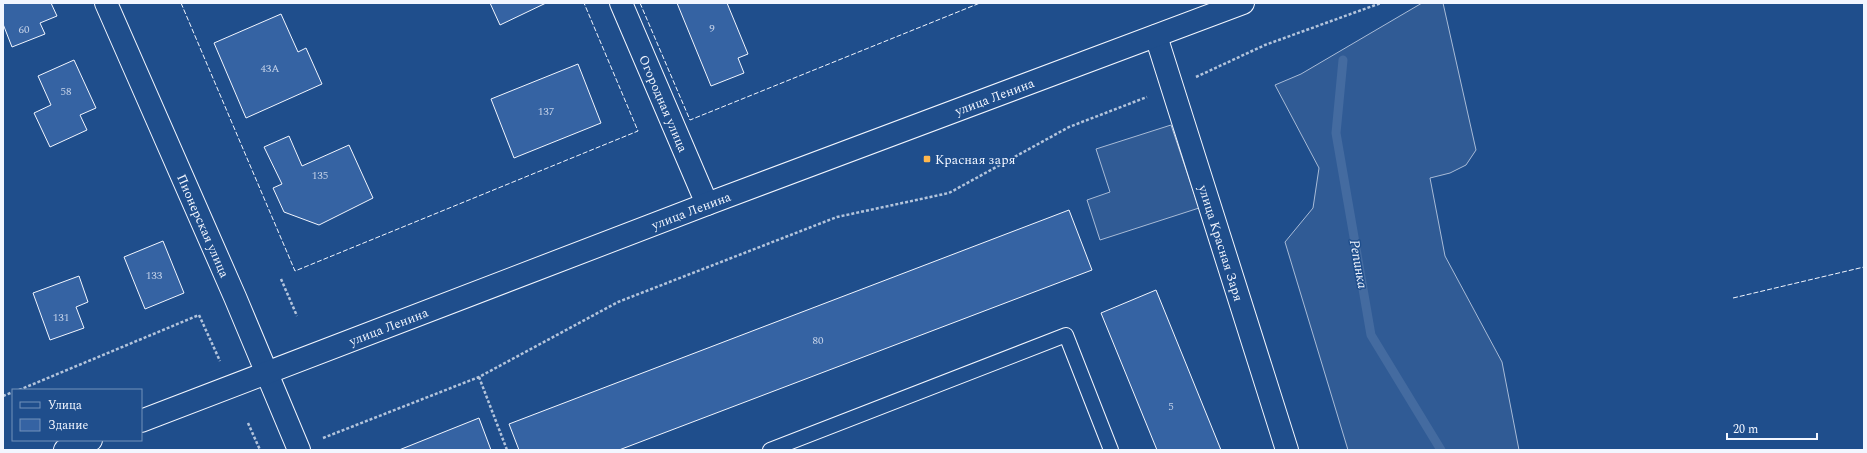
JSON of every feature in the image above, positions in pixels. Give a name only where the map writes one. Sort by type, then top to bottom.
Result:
[{"type":"main road","name":"Пионерская улица","points":[[106,3],[235,297],[298,449]]},
{"type":"main road","name":"Огородная улица","points":[[621,3],[707,204]]},
{"type":"main road","name":"улица Ленина","points":[[142,421],[707,204],[1243,3]]},
{"type":"main road","name":"улица Красная Заря","points":[[1156,36],[1287,450]]},
{"type":"main road","points":[[65,450],[88,441]]},
{"type":"lane","points":[[770,450],[1066,335],[1111,450]]},
{"type":"path","points":[[298,449],[479,377],[618,302],[837,217],[949,193],[1069,127],[1172,88],[1265,45],[1381,3]]},
{"type":"path","points":[[282,278],[297,316]]},
{"type":"path","points":[[20,389],[199,315],[220,361]]},
{"type":"path","points":[[479,377],[507,450]]},
{"type":"path","points":[[248,423],[260,450]]},
{"type":"shaded area","points":[[1422,3],[1443,3],[1476,150],[1466,165],[1450,173],[1430,178],[1445,256],[1502,362],[1519,450],[1348,450],[1285,242],[1313,208],[1319,168],[1275,85],[1301,74]]},
{"type":"shaded area","points":[[1171,125],[1199,208],[1100,240],[1087,200],[1110,192],[1096,149]]},
{"type":"building","points":[[3,3],[51,3],[57,16],[40,23],[45,34],[12,47],[3,24]]},
{"type":"building","points":[[490,3],[546,3],[500,25]]},
{"type":"building","points":[[677,3],[727,3],[748,54],[738,58],[744,73],[711,86]]},
{"type":"building","points":[[281,14],[298,52],[306,48],[322,84],[246,118],[214,43]]},
{"type":"building","points":[[74,60],[96,108],[80,115],[87,130],[50,147],[34,113],[51,105],[38,76]]},
{"type":"building","points":[[578,64],[601,123],[514,158],[491,99]]},
{"type":"building","points":[[289,136],[302,166],[349,145],[373,198],[319,225],[284,212],[273,188],[282,184],[264,147]]},
{"type":"building","points":[[1069,210],[1092,270],[619,450],[519,450],[509,424]]},
{"type":"building","points":[[163,241],[184,293],[145,309],[124,257]]},
{"type":"building","points":[[79,276],[88,302],[76,307],[84,328],[50,340],[33,293]]},
{"type":"building","points":[[1156,290],[1221,450],[1157,450],[1101,313]]},
{"type":"building","points":[[479,418],[491,450],[399,450]]},
{"type":"waterway","name":"Репинка","points":[[1343,60],[1336,133],[1371,335],[1441,450]]},
{"type":"fence","points":[[181,3],[295,271],[638,131],[584,3]]},
{"type":"fence","points":[[640,3],[690,120],[980,3]]},
{"type":"fence","points":[[1733,298],[1864,267]]},
{"type":"place","name":"Красная заря","points":[[927,159]]}]
